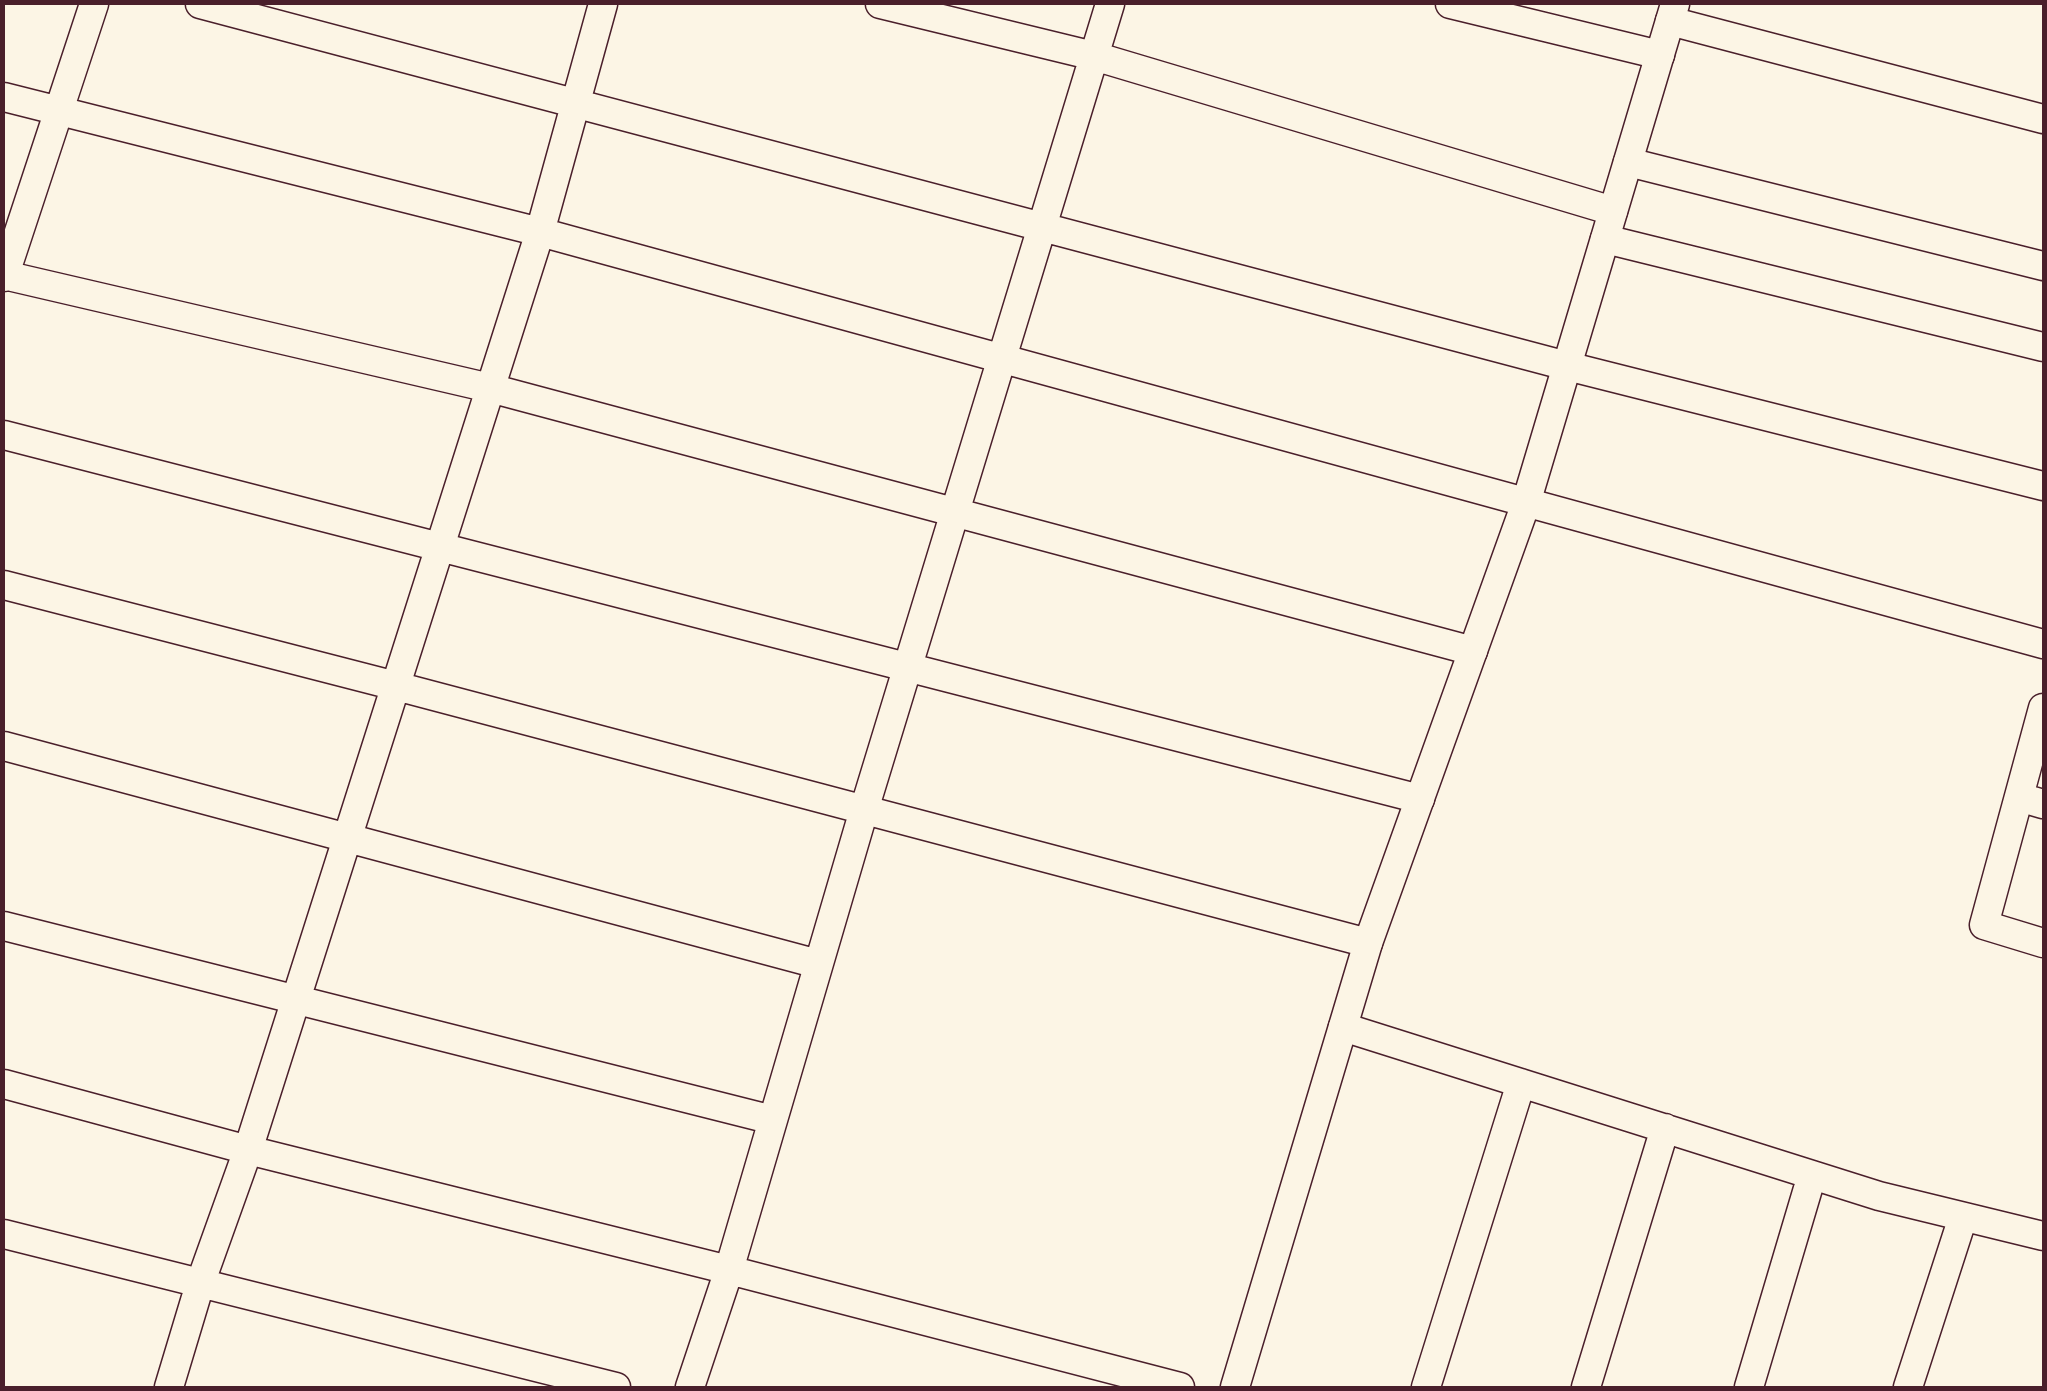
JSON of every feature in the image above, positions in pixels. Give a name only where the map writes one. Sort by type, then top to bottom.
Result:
[{"type":"street","points":[[94,4],[4,276],[490,388],[1473,651]]},
{"type":"street","points":[[200,4],[1566,366],[2043,486]]},
{"type":"street","points":[[169,1387],[200,1284],[248,1150],[540,232],[603,4]]},
{"type":"street","points":[[880,4],[1094,56],[1613,211]]},
{"type":"street","points":[[690,1387],[729,1270],[907,667],[1110,4]]},
{"type":"street","points":[[1450,4],[1660,55]]},
{"type":"street","points":[[1236,1387],[1368,943],[1526,503],[1672,12],[2043,119]]},
{"type":"street","points":[[4,96],[540,232],[2043,644]]},
{"type":"street","points":[[1628,162],[2043,266]]},
{"type":"street","points":[[1605,239],[2043,347]]},
{"type":"street","points":[[4,435],[1420,798]]},
{"type":"street","points":[[4,585],[396,686],[1368,943]]},
{"type":"street","points":[[2043,708],[2031,801],[1984,925],[2043,943]]},
{"type":"street","points":[[4,746],[818,964]]},
{"type":"street","points":[[4,926],[773,1120]]},
{"type":"street","points":[[1343,1027],[1879,1196],[2043,1236]]},
{"type":"street","points":[[1426,1387],[1521,1083]]},
{"type":"street","points":[[4,1084],[248,1150],[729,1270],[1180,1387]]},
{"type":"street","points":[[1586,1387],[1665,1128]]},
{"type":"street","points":[[1749,1387],[1812,1175]]},
{"type":"street","points":[[1908,1387],[1963,1216]]},
{"type":"street","points":[[4,1234],[616,1387]]}]
